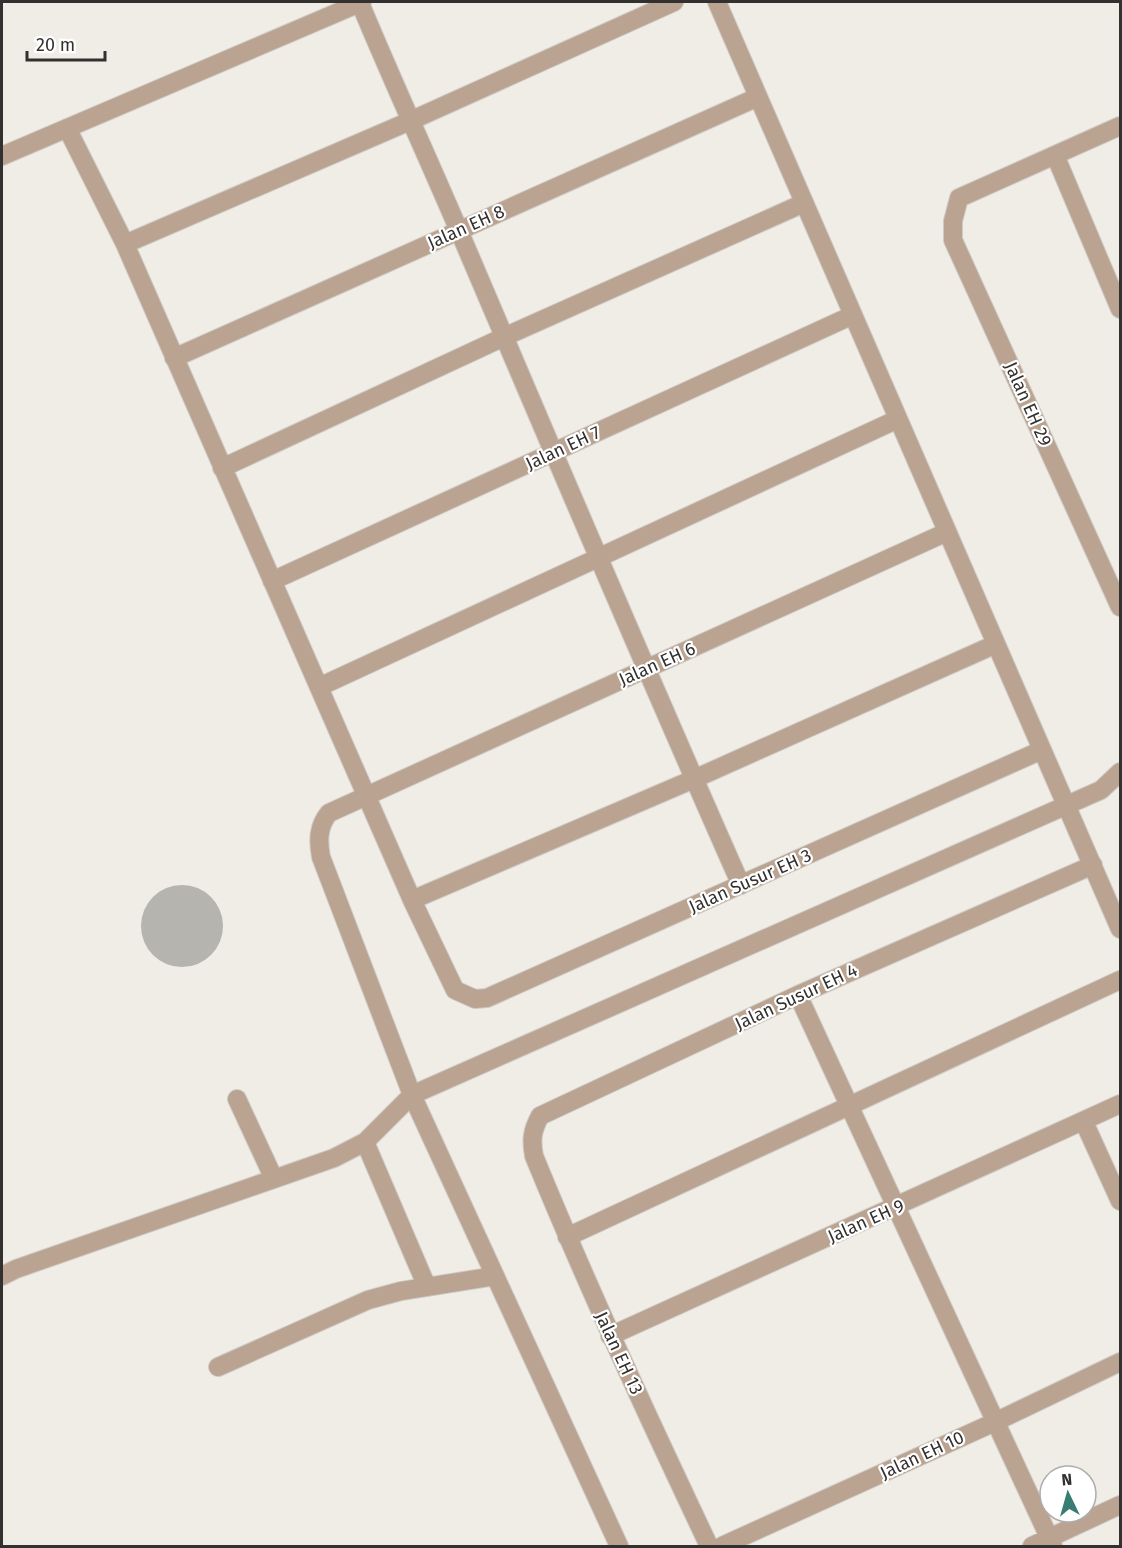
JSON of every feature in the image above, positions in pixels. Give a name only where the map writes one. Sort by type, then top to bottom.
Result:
[{"type":"street","points":[[2,156],[361,2],[552,453],[741,885]]},
{"type":"street","points":[[125,244],[410,121],[674,2]]},
{"type":"street","points":[[717,2],[1120,929]]},
{"type":"street","name":"Jalan EH 8","points":[[174,358],[758,97]]},
{"type":"street","points":[[1120,126],[1055,155],[1120,309]]},
{"type":"street","points":[[67,128],[125,244],[412,900],[694,779],[996,644]]},
{"type":"street","name":"Jalan EH 29","points":[[1055,155],[959,198],[953,221],[953,240],[1120,607]]},
{"type":"street","points":[[222,468],[504,337],[804,203]]},
{"type":"street","name":"Jalan EH 7","points":[[272,581],[853,315]]},
{"type":"street","points":[[319,687],[898,419]]},
{"type":"street","name":"Jalan EH 6","points":[[412,1095],[320,851],[322,821],[329,813],[947,532]]},
{"type":"street","name":"Jalan Susur EH 3","points":[[412,900],[455,990],[475,999],[487,998],[1042,750]]},
{"type":"street","points":[[2,1276],[16,1269],[334,1158],[365,1142],[412,1095],[1101,790],[1120,771]]},
{"type":"street","name":"Jalan Susur EH 4","points":[[534,1156],[531,1144],[533,1130],[540,1116],[798,995],[1093,865]]},
{"type":"street","points":[[567,1237],[1120,980]]},
{"type":"street","points":[[798,995],[1051,1543]]},
{"type":"street","points":[[412,1095],[619,1546]]},
{"type":"street","points":[[237,1099],[274,1179]]},
{"type":"street","name":"Jalan EH 9","points":[[610,1336],[1120,1104]]},
{"type":"street","points":[[1084,1122],[1120,1201]]},
{"type":"street","points":[[365,1142],[427,1287]]},
{"type":"street","name":"Jalan EH 13","points":[[534,1156],[610,1336],[709,1546]]},
{"type":"street","points":[[218,1367],[368,1300],[427,1287],[495,1276]]},
{"type":"street","name":"Jalan EH 10","points":[[722,1546],[995,1422],[1120,1362]]},
{"type":"street","points":[[1032,1546],[1051,1543],[1120,1505]]},
{"type":"building","points":[[182,885],[198,888],[211,897],[220,910],[223,926],[220,942],[211,955],[198,964],[182,967],[166,964],[153,955],[144,942],[141,926],[144,910],[153,897],[166,888]]}]
